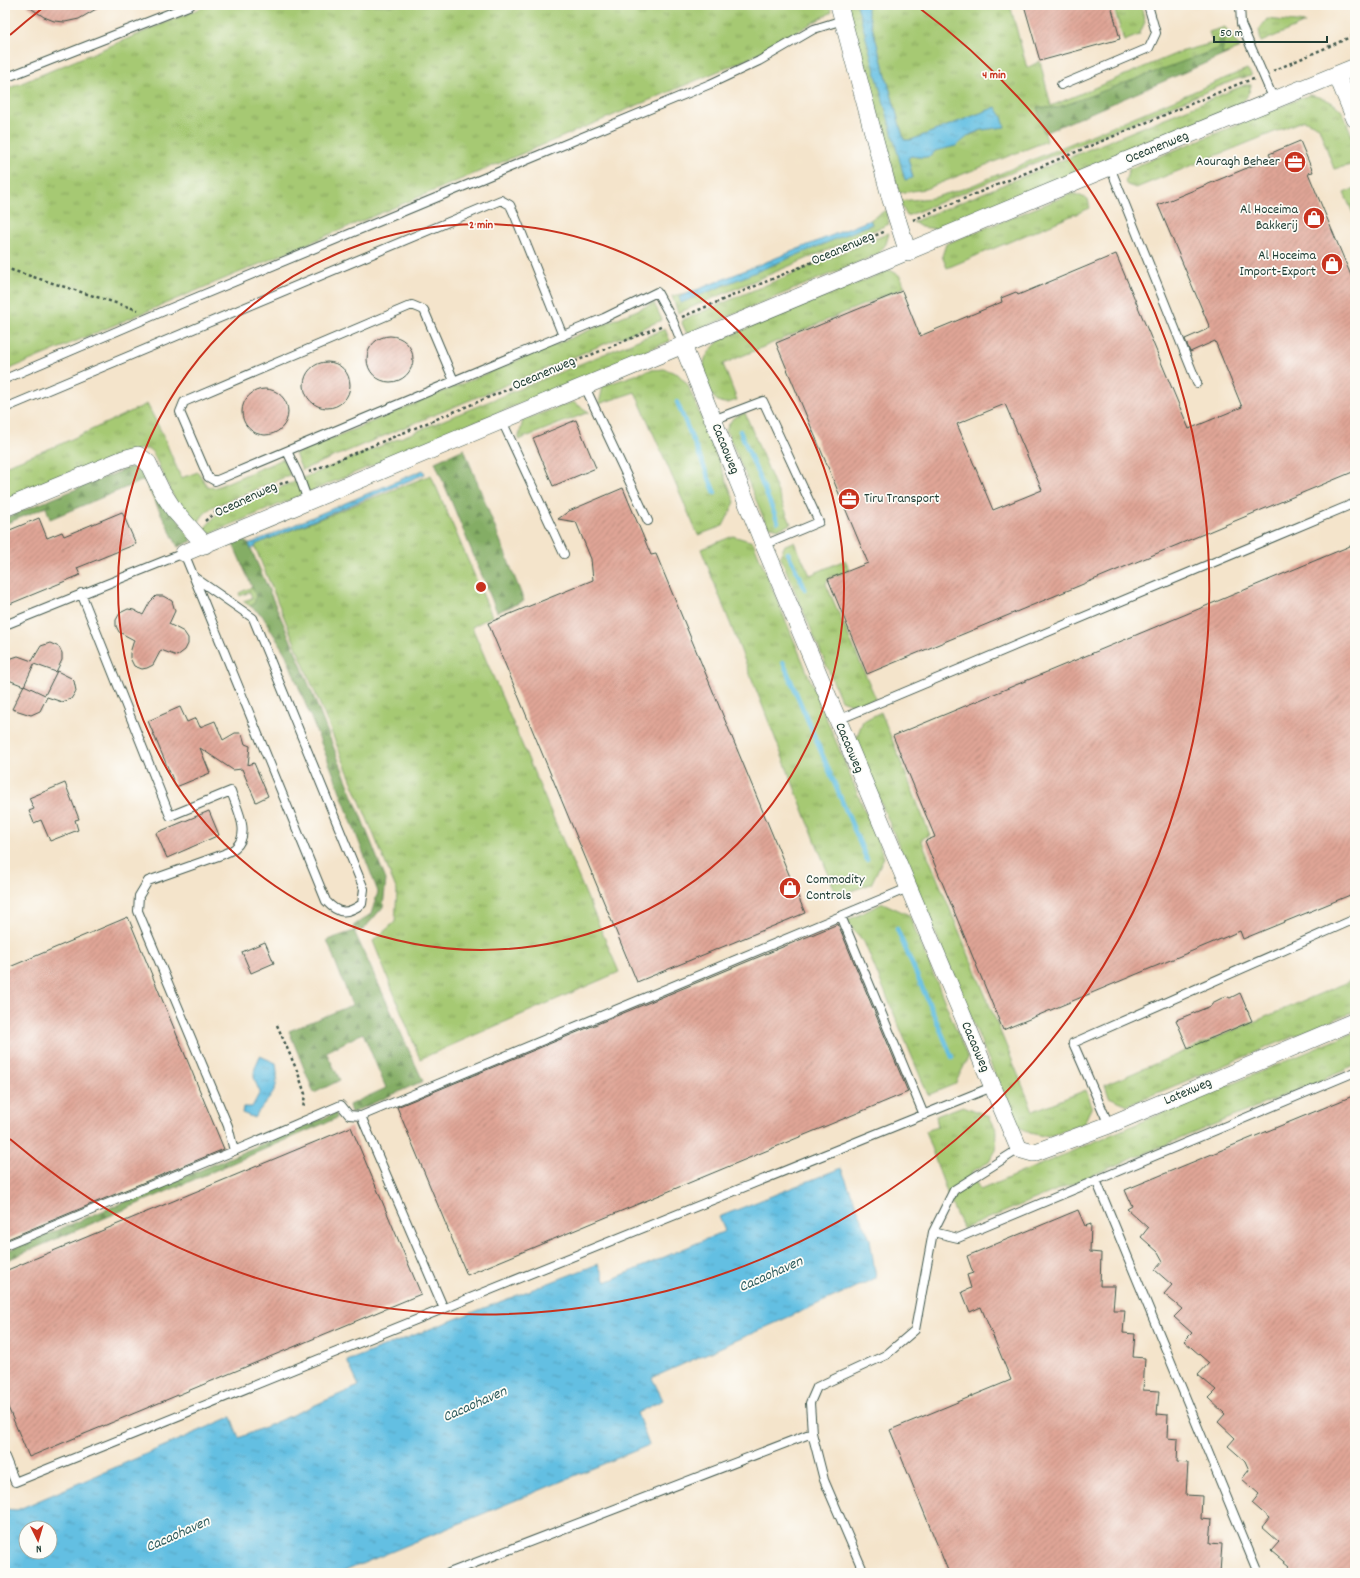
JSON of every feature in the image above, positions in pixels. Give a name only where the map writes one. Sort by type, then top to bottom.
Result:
[{"type":"street","points":[[841,13],[889,192],[908,253]]},
{"type":"street","name":"Oceanenweg","points":[[184,553],[200,538],[308,501],[908,253],[1110,167],[1355,67]]},
{"type":"street","points":[[1337,75],[1355,118]]},
{"type":"street","name":"Cacaoweg","points":[[683,346],[764,545],[1019,1149]]},
{"type":"street","points":[[5,508],[123,459],[138,455],[148,463],[161,490],[174,510],[200,538]]},
{"type":"street","name":"Latexweg","points":[[1019,1149],[1033,1153],[1109,1125],[1355,1021]]},
{"type":"lane","points":[[5,78],[191,5]]},
{"type":"lane","points":[[1061,85],[1149,48],[1156,32],[1148,5]]},
{"type":"lane","points":[[1240,5],[1241,24],[1274,100]]},
{"type":"lane","points":[[5,379],[710,84],[758,61],[841,13]]},
{"type":"lane","points":[[1110,167],[1197,383]]},
{"type":"lane","points":[[5,408],[501,200],[510,205],[563,336]]},
{"type":"lane","points":[[454,381],[424,310],[412,305],[184,402],[180,412],[208,477],[215,481],[563,336],[657,292],[673,321],[683,346]]},
{"type":"lane","points":[[585,387],[648,521]]},
{"type":"lane","points":[[713,420],[763,401],[819,522],[764,545]]},
{"type":"lane","points":[[502,421],[564,554]]},
{"type":"lane","points":[[287,451],[299,476],[308,501]]},
{"type":"lane","points":[[838,720],[1355,503]]},
{"type":"lane","points":[[5,625],[81,593],[184,553],[326,901],[334,910],[345,911],[354,909],[362,904],[364,889],[253,618],[194,577]]},
{"type":"lane","points":[[81,593],[170,816],[231,791],[243,827],[242,838],[236,848],[224,854],[148,881],[139,896],[138,911],[228,1126],[234,1151]]},
{"type":"lane","points":[[5,1246],[341,1105],[349,1115],[361,1116],[908,888]]},
{"type":"lane","points":[[841,916],[924,1115]]},
{"type":"lane","points":[[1109,1125],[1073,1043],[1355,920]]},
{"type":"lane","points":[[932,1232],[958,1238],[1355,1072]]},
{"type":"lane","points":[[5,1456],[15,1482],[992,1087]]},
{"type":"lane","points":[[361,1116],[444,1309]]},
{"type":"lane","points":[[864,1573],[824,1480],[812,1433],[810,1403],[818,1387],[886,1355],[915,1330],[932,1232],[954,1190],[1019,1149]]},
{"type":"lane","points":[[1096,1180],[1258,1573]]},
{"type":"lane","points":[[448,1573],[812,1433]]},
{"type":"path","name":"Oceanenweg","points":[[200,538],[212,514],[218,510],[1241,83],[1250,81],[1355,35]]},
{"type":"path","points":[[5,268],[153,316]]},
{"type":"path","points":[[277,1025],[298,1073],[305,1094],[301,1122]]},
{"type":"green space","points":[[208,5],[830,5],[832,12],[752,57],[5,371],[5,90]]},
{"type":"green space","points":[[847,5],[857,5],[913,177],[908,158],[911,156],[927,157],[935,151],[982,130],[1004,127],[996,107],[911,140],[904,140],[866,5],[1010,5],[1027,68],[1040,61],[1051,106],[1180,52],[1213,43],[1209,32],[1225,27],[1240,48],[1057,108],[1038,107],[1047,141],[925,189],[899,193]]},
{"type":"green space","points":[[1113,5],[1141,5],[1145,22],[1139,35],[1124,41]]},
{"type":"green space","points":[[1275,5],[1315,5],[1307,9]]},
{"type":"green space","points":[[1267,19],[1305,23],[1261,42],[1259,30]]},
{"type":"green space","points":[[1224,38],[1222,55],[1229,53],[1044,133],[1037,107],[1057,108],[1220,48],[1219,40]]},
{"type":"green space","points":[[1247,69],[1251,76],[1237,79],[907,216],[901,205],[900,201],[932,198],[966,188]]},
{"type":"green space","points":[[1245,85],[1251,85],[1249,92],[1244,100],[1237,106],[937,229],[921,227],[913,222]]},
{"type":"green space","points":[[1309,95],[1329,101],[1342,111],[1355,147],[1351,165],[1334,169],[1319,127],[1304,120],[1136,188],[1127,185],[1125,182],[1129,169]]},
{"type":"green space","points":[[1355,188],[1355,218],[1344,193]]},
{"type":"green space","points":[[1073,193],[1088,199],[1090,208],[947,268],[942,256],[946,244]]},
{"type":"green space","points":[[886,210],[889,224],[678,313],[672,296],[691,292],[679,297],[872,223],[870,220]]},
{"type":"green space","points":[[889,233],[886,244],[878,254],[687,334],[682,323],[683,320]]},
{"type":"green space","points":[[890,270],[899,275],[905,287],[723,364],[737,400],[728,403],[719,402],[710,393],[705,379],[705,359],[721,339]]},
{"type":"green space","points":[[654,303],[662,320],[302,470],[295,454]]},
{"type":"green space","points":[[665,329],[670,341],[211,533],[203,530],[218,513]]},
{"type":"green space","points":[[665,369],[678,374],[688,385],[735,502],[723,526],[698,535],[635,392],[599,404],[603,386],[650,370]]},
{"type":"green space","points":[[573,402],[589,412],[518,440],[523,420]]},
{"type":"green space","points":[[147,404],[162,433],[181,478],[198,472],[207,486],[214,488],[283,459],[290,475],[212,507],[204,514],[196,525],[176,502],[153,453],[149,449],[140,449],[5,506],[5,466],[61,444]]},
{"type":"green space","points":[[745,413],[791,524],[779,529],[767,526],[726,429],[733,418]]},
{"type":"green space","points":[[464,449],[524,601],[497,612],[435,462]]},
{"type":"green space","points":[[143,462],[192,541],[178,547],[144,480],[50,519],[46,507],[5,524],[5,518]]},
{"type":"green space","points":[[431,475],[492,616],[472,627],[619,972],[420,1059],[373,941],[395,922],[397,891],[255,547],[256,544]]},
{"type":"green space","points":[[733,536],[753,542],[884,857],[871,884],[837,896],[701,549]]},
{"type":"green space","points":[[241,539],[249,544],[297,655],[386,880],[383,907],[363,930],[354,931],[353,926],[371,914],[378,892],[286,655],[262,615],[250,606],[254,604],[253,589],[232,542]]},
{"type":"green space","points":[[794,542],[810,575],[845,560],[850,570],[828,579],[826,584],[876,699],[857,706],[841,700],[780,556],[785,545]]},
{"type":"green space","points":[[252,587],[256,596],[254,604],[250,606],[243,601],[252,598],[250,592],[240,596],[239,593]]},
{"type":"green space","points":[[881,712],[930,835],[921,839],[1033,1111],[1086,1090],[1092,1106],[1084,1123],[1048,1137],[1030,1133],[1016,1125],[855,741],[863,721]]},
{"type":"green space","points":[[883,903],[909,915],[968,1058],[955,1084],[928,1095],[864,942],[846,921]]},
{"type":"green space","points":[[354,931],[423,1081],[351,1113],[349,1105],[386,1088],[363,1033],[326,1052],[340,1080],[314,1093],[289,1031],[352,1005],[327,940]]},
{"type":"green space","points":[[1355,979],[1355,1011],[1128,1105],[1109,1097],[1105,1085]]},
{"type":"green space","points":[[1355,1032],[1355,1066],[963,1229],[950,1201],[925,1131],[938,1127],[936,1116],[963,1106],[989,1116],[997,1131],[996,1150],[989,1162],[971,1172],[980,1190]]},
{"type":"green space","points":[[336,1113],[337,1118],[5,1261],[5,1252]]},
{"type":"water","points":[[857,5],[866,5],[904,140],[911,140],[996,107],[1002,117],[1005,127],[982,130],[971,134],[956,146],[935,151],[927,157],[911,156],[908,158],[913,178],[905,180]]},
{"type":"water","points":[[870,220],[872,224],[681,303],[679,297]]},
{"type":"water","points":[[423,470],[425,474],[257,544],[251,549],[249,544]]},
{"type":"water","points":[[260,1056],[276,1063],[277,1082],[272,1094],[254,1118],[242,1113],[243,1107],[252,1107],[260,1092],[254,1078],[254,1071]]},
{"type":"water","name":"Cacaohaven","points":[[841,1168],[870,1239],[876,1278],[652,1378],[663,1400],[637,1413],[649,1445],[340,1573],[5,1573],[5,1509],[17,1510],[231,1417],[239,1438],[359,1386],[347,1361],[598,1264],[606,1282],[725,1231],[719,1217]]},
{"type":"building","points":[[26,5],[103,5],[79,19],[65,22],[54,21],[44,17]]},
{"type":"building","points":[[1024,5],[1111,5],[1120,39],[1040,61]]},
{"type":"building","points":[[1300,141],[1313,172],[1308,173],[1355,285],[1355,471],[867,674],[828,579],[868,563],[776,343],[902,291],[920,336],[1002,302],[1001,298],[1016,292],[1018,295],[1116,254],[1189,429],[1242,407],[1215,341],[1190,352],[1185,339],[1210,328],[1158,205],[1271,158],[1269,154]],"holes":[[[1005,404],[1042,490],[993,510],[957,424]]]},
{"type":"building","points":[[390,336],[403,340],[409,346],[413,359],[409,372],[403,378],[390,382],[377,378],[371,372],[367,359],[371,346],[377,340]]},
{"type":"building","points":[[327,362],[340,366],[346,372],[350,385],[346,398],[340,404],[327,408],[314,404],[308,398],[304,385],[308,372],[314,366]]},
{"type":"building","points":[[265,389],[278,393],[284,399],[288,412],[284,425],[278,431],[265,435],[252,431],[246,425],[242,412],[246,399],[252,393]]},
{"type":"building","points":[[576,420],[596,468],[553,486],[533,438]]},
{"type":"building","points":[[623,488],[651,555],[656,554],[805,913],[637,982],[488,623],[593,580],[591,559],[576,522],[558,519],[569,511]]},
{"type":"building","points":[[122,512],[136,544],[77,568],[80,575],[5,606],[5,532],[39,518],[47,538],[62,532],[64,536]]},
{"type":"building","points":[[1355,544],[1355,893],[1243,939],[1240,931],[1003,1030],[925,841],[935,837],[893,736]]},
{"type":"building","points":[[156,596],[163,596],[172,601],[175,611],[169,624],[184,632],[188,638],[188,644],[185,650],[177,656],[161,650],[153,665],[142,669],[134,666],[130,658],[134,640],[119,632],[116,626],[116,620],[120,613],[128,609],[134,610],[143,615],[150,602]]},
{"type":"building","points":[[50,643],[59,647],[62,653],[62,660],[56,672],[34,664],[24,686],[11,681],[6,676],[5,665],[9,659],[18,656],[32,661],[41,646]]},
{"type":"building","points":[[57,671],[74,681],[76,691],[71,699],[62,702],[47,697],[40,711],[31,715],[12,709],[24,685],[45,695]]},
{"type":"building","points":[[180,707],[187,722],[196,718],[200,727],[215,721],[223,740],[235,733],[242,734],[245,744],[250,746],[248,765],[254,763],[268,796],[256,802],[242,769],[233,770],[200,748],[210,773],[176,787],[148,721]]},
{"type":"building","points":[[65,783],[79,819],[75,820],[78,830],[50,841],[41,820],[34,823],[29,811],[34,809],[29,798]]},
{"type":"building","points":[[209,811],[219,835],[167,858],[156,833]]},
{"type":"building","points":[[128,917],[224,1149],[5,1240],[5,969]]},
{"type":"building","points":[[838,924],[908,1092],[467,1275],[397,1107]]},
{"type":"building","points":[[265,942],[274,963],[251,973],[242,952]]},
{"type":"building","points":[[1240,993],[1252,1021],[1188,1048],[1176,1020],[1211,1006],[1212,1003],[1226,996],[1230,998]]},
{"type":"building","points":[[1355,1095],[1355,1573],[1292,1573],[1289,1566],[1271,1551],[1279,1542],[1262,1527],[1269,1518],[1252,1503],[1259,1494],[1242,1479],[1249,1470],[1245,1461],[1228,1446],[1235,1438],[1218,1422],[1225,1414],[1208,1398],[1216,1390],[1198,1375],[1209,1363],[1184,1341],[1192,1333],[1174,1317],[1182,1309],[1164,1294],[1172,1285],[1155,1270],[1163,1261],[1158,1252],[1141,1237],[1148,1228],[1127,1209],[1132,1206],[1125,1190]]},
{"type":"building","points":[[351,1127],[421,1294],[29,1457],[5,1400],[5,1271]]},
{"type":"building","points":[[1078,1210],[1085,1226],[1091,1224],[1090,1252],[1101,1253],[1100,1286],[1115,1286],[1113,1310],[1125,1310],[1123,1333],[1135,1334],[1133,1357],[1145,1358],[1143,1390],[1159,1391],[1157,1414],[1168,1415],[1167,1438],[1178,1439],[1177,1462],[1188,1463],[1186,1495],[1202,1496],[1201,1519],[1212,1520],[1210,1543],[1222,1544],[1220,1573],[949,1573],[890,1430],[1011,1380],[981,1307],[970,1312],[962,1292],[971,1288],[967,1275],[973,1273],[967,1256]]},
{"type":"waterway","points":[[677,402],[715,493]]},
{"type":"waterway","points":[[740,431],[778,522]]},
{"type":"waterway","points":[[788,553],[805,589]]},
{"type":"waterway","points":[[783,662],[867,860]]},
{"type":"waterway","points":[[897,929],[952,1057]]},
{"type":"place","name":"Aouragh Beheer","points":[[1295,162]]},
{"type":"place","name":"Al Hoceima Bakkerij","points":[[1314,218]]},
{"type":"place","name":"Al Hoceima Import-Export","points":[[1332,264]]},
{"type":"place","name":"Tiru Transport","points":[[849,499]]},
{"type":"place","name":"Commodity Controls","points":[[790,888]]}]
